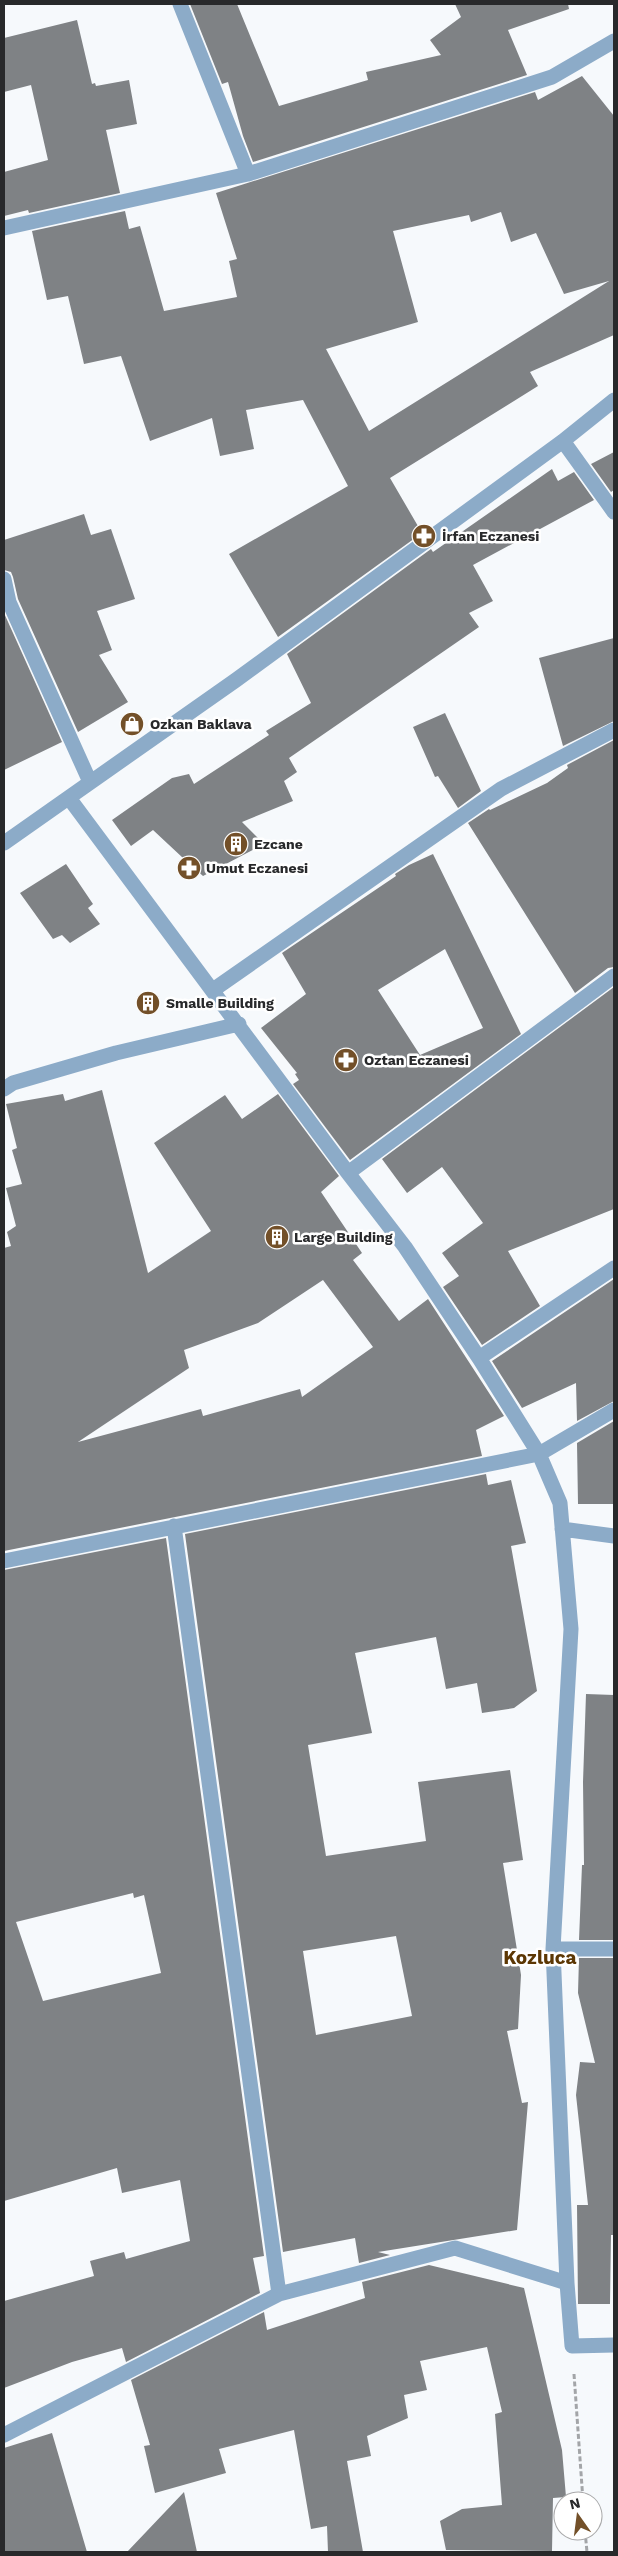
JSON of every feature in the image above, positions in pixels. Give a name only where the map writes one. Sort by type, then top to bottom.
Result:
[{"type":"street","points":[[180,4],[248,174]]},
{"type":"street","points":[[4,228],[248,174],[552,77],[614,41]]},
{"type":"street","points":[[4,843],[236,680],[564,441],[614,400]]},
{"type":"street","points":[[564,441],[614,512]]},
{"type":"street","points":[[4,579],[9,602],[90,782]]},
{"type":"street","points":[[213,990],[501,789],[614,730]]},
{"type":"street","points":[[69,798],[348,1173],[406,1247],[479,1358],[538,1454],[560,1503],[571,1629],[553,1949],[566,2283],[572,2346],[614,2345]]},
{"type":"street","points":[[348,1173],[614,976]]},
{"type":"street","points":[[4,1089],[13,1083],[116,1053],[239,1024]]},
{"type":"street","points":[[479,1358],[614,1268]]},
{"type":"street","points":[[4,1561],[538,1454],[614,1410]]},
{"type":"street","points":[[174,1526],[279,2294]]},
{"type":"street","points":[[562,1529],[614,1536]]},
{"type":"street","points":[[553,1949],[614,1949]]},
{"type":"street","points":[[4,2434],[279,2294],[455,2248],[566,2283]]},
{"type":"path","points":[[572,2346],[582,2491]]},
{"type":"building","points":[[190,4],[237,4],[279,106],[368,80],[366,72],[441,55],[430,40],[461,17],[455,4],[568,4],[569,9],[508,30],[527,75],[253,162],[243,136],[228,82],[222,84]]},
{"type":"building","points":[[77,20],[92,84],[95,83],[96,86],[129,80],[137,124],[106,130],[120,193],[29,213],[28,210],[4,216],[4,172],[48,160],[31,85],[4,92],[4,38]]},
{"type":"building","points":[[582,76],[614,116],[614,335],[530,372],[538,386],[390,478],[422,533],[278,637],[229,554],[348,486],[303,400],[246,410],[254,449],[220,456],[212,418],[150,441],[121,356],[84,364],[68,296],[47,300],[32,231],[125,211],[129,229],[140,226],[164,311],[237,297],[229,261],[237,259],[216,193],[535,92],[538,100]],"holes":[[[501,212],[511,242],[536,233],[564,294],[609,281],[369,431],[326,349],[418,322],[393,231],[469,215],[471,222]]]},
{"type":"building","points":[[614,452],[614,490],[611,492],[591,464]]},
{"type":"building","points":[[552,469],[558,481],[574,472],[594,500],[473,565],[493,601],[469,613],[479,627],[289,758],[297,772],[284,781],[293,801],[242,822],[264,844],[203,876],[194,868],[186,867],[183,858],[153,830],[131,846],[112,820],[172,778],[189,774],[194,784],[269,735],[266,731],[311,703],[287,654],[431,549],[433,552]]},
{"type":"building","points":[[84,514],[91,535],[111,529],[135,599],[97,611],[112,650],[99,655],[128,702],[78,732],[18,599],[11,572],[4,570],[4,540]]},
{"type":"building","points":[[4,613],[62,742],[4,770]]},
{"type":"building","points":[[614,638],[614,721],[563,746],[539,658]]},
{"type":"building","points":[[445,713],[481,791],[458,808],[438,776],[435,777],[413,727]]},
{"type":"building","points":[[614,740],[614,967],[608,968],[575,993],[468,823],[489,809],[547,783],[568,768],[567,765]]},
{"type":"building","points":[[433,854],[521,1034],[350,1160],[293,1084],[299,1080],[295,1074],[297,1073],[261,1028],[306,994],[282,953],[396,876],[395,874]],"holes":[[[445,949],[483,1028],[420,1055],[378,990]]]},
{"type":"building","points":[[66,864],[93,904],[88,908],[100,924],[70,943],[62,935],[53,939],[20,893]]},
{"type":"building","points":[[614,987],[614,1209],[508,1251],[540,1306],[482,1345],[443,1287],[459,1276],[442,1253],[483,1223],[442,1167],[407,1193],[382,1159]]},
{"type":"building","points":[[102,1090],[148,1273],[211,1231],[154,1143],[225,1095],[242,1119],[278,1094],[339,1176],[321,1192],[362,1253],[353,1260],[399,1321],[428,1299],[504,1416],[476,1430],[482,1456],[4,1551],[4,1248],[11,1246],[7,1232],[16,1226],[6,1188],[22,1184],[12,1150],[17,1148],[6,1104],[63,1094],[65,1101]],"holes":[[[323,1280],[373,1347],[302,1397],[300,1389],[203,1416],[201,1409],[78,1442],[189,1368],[184,1350],[258,1323]]]},
{"type":"building","points":[[614,1279],[614,1401],[577,1421],[576,1383],[522,1408],[492,1361]]},
{"type":"building","points":[[614,1421],[614,1504],[578,1504],[577,1443]]},
{"type":"building","points":[[486,1474],[488,1485],[511,1480],[526,1543],[511,1546],[537,1691],[514,1708],[482,1713],[477,1683],[446,1689],[436,1637],[355,1653],[372,1733],[308,1745],[326,1856],[426,1841],[418,1782],[510,1770],[523,1860],[503,1863],[521,1975],[518,2029],[507,2031],[522,2103],[528,2102],[517,2230],[378,2252],[390,2255],[359,2263],[355,2238],[283,2252],[185,1534]],"holes":[[[396,1936],[412,2016],[316,2035],[303,1951]]]},
{"type":"building","points":[[166,1538],[264,2256],[253,2258],[260,2293],[126,2362],[122,2348],[72,2362],[4,2388],[4,2301],[94,2276],[90,2261],[124,2252],[126,2259],[190,2241],[180,2180],[122,2193],[117,2168],[4,2201],[4,1570]],"holes":[[[133,1893],[134,1898],[144,1895],[161,1973],[43,2001],[16,1922]]]},
{"type":"building","points":[[586,1694],[614,1695],[614,1940],[579,1940],[582,1865],[584,1865],[583,1782]]},
{"type":"building","points":[[579,1958],[614,1958],[614,2235],[611,2235],[610,2304],[578,2304],[577,2205],[588,2205],[576,2095],[580,2062],[595,2063],[578,1993]]},
{"type":"building","points":[[429,2265],[524,2288],[562,2450],[565,2491],[553,2491],[552,2551],[446,2550],[440,2521],[462,2509],[502,2505],[495,2414],[502,2412],[487,2347],[420,2361],[427,2390],[404,2395],[408,2418],[367,2436],[371,2456],[347,2461],[363,2552],[328,2552],[327,2526],[311,2529],[294,2430],[219,2449],[226,2473],[155,2493],[144,2446],[150,2445],[131,2380],[264,2312],[267,2330],[365,2298],[362,2282]]},
{"type":"building","points":[[52,2433],[87,2552],[4,2552],[4,2448]]},
{"type":"building","points":[[184,2492],[197,2552],[127,2552]]},
{"type":"place","name":"İrfan Eczanesi","points":[[424,536]]},
{"type":"place","name":"Ozkan Baklava","points":[[132,724]]},
{"type":"place","name":"Ezcane","points":[[236,844]]},
{"type":"place","name":"Umut Eczanesi","points":[[189,868]]},
{"type":"place","name":"Smalle Building","points":[[148,1003]]},
{"type":"place","name":"Oztan Eczanesi","points":[[346,1060]]},
{"type":"place","name":"Large Building","points":[[277,1237]]},
{"type":"district","name":"Kozluca","points":[[540,1957]]}]
